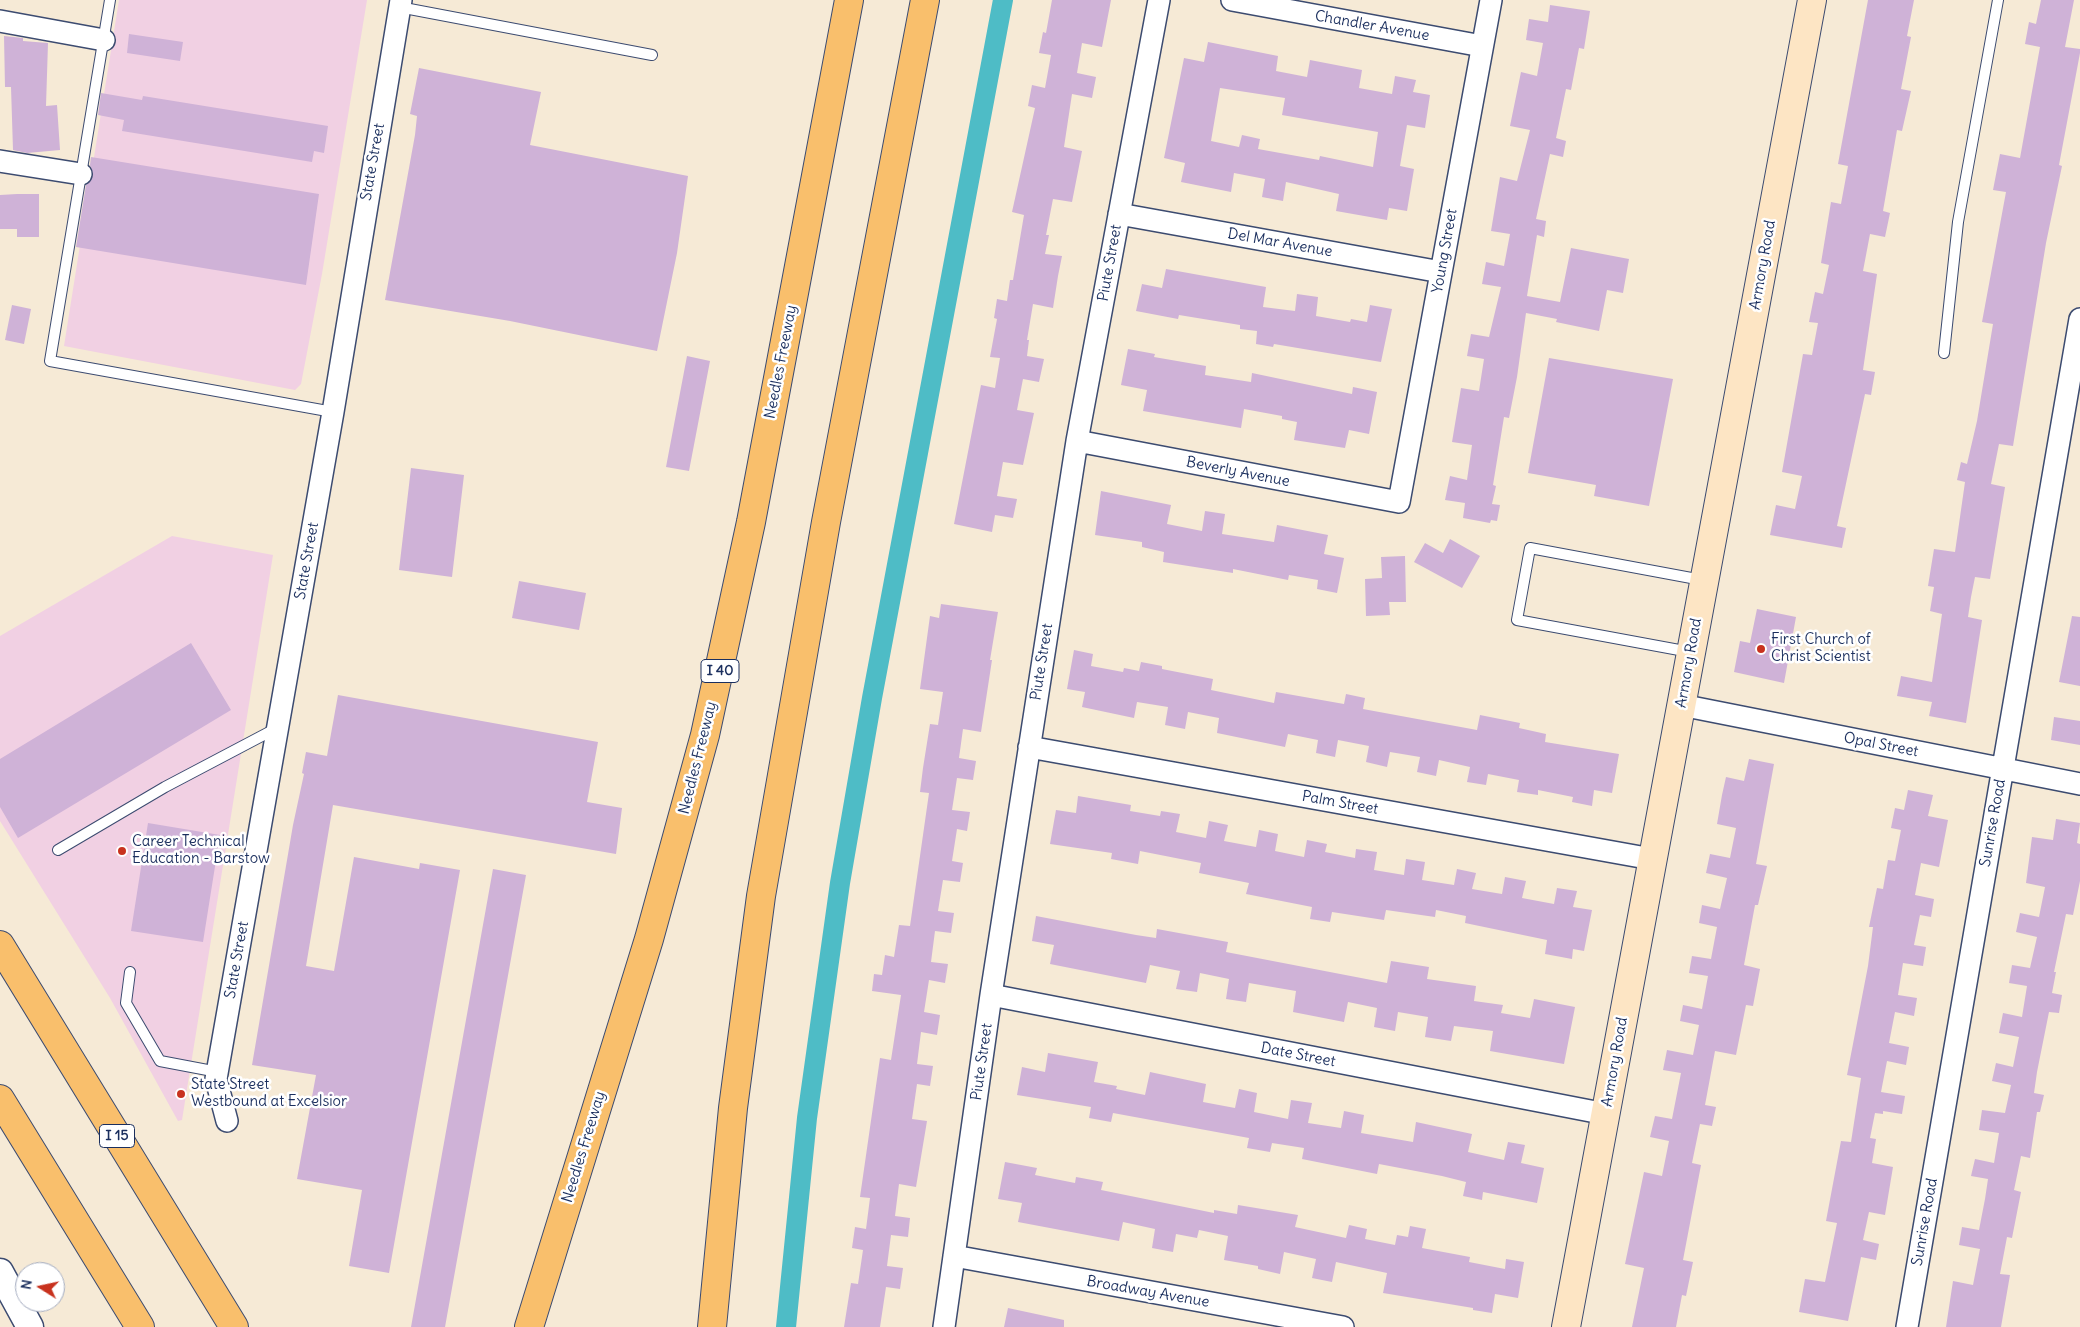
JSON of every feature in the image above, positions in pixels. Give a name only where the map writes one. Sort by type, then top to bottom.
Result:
[{"type":"highway","name":"Needles Freeway","points":[[529,1327],[649,939],[705,735],[751,522],[849,0]]},
{"type":"highway","points":[[712,1327],[733,1108],[761,896],[828,512],[925,0]]},
{"type":"highway","name":"I 15","points":[[0,945],[234,1327]]},
{"type":"highway","points":[[0,1099],[140,1327]]},
{"type":"main road","name":"Armory Road","points":[[1566,1327],[1812,0]]},
{"type":"street","name":"Piute Street","points":[[944,1327],[991,995],[1077,441],[1159,0]]},
{"type":"street","name":"Chandler Avenue","points":[[1232,0],[1482,46]]},
{"type":"street","name":"Young Street","points":[[1398,502],[1491,0]]},
{"type":"street","name":"State Street","points":[[227,1121],[216,1078],[333,412],[400,4]]},
{"type":"street","points":[[0,21],[104,40]]},
{"type":"street","points":[[0,161],[81,174]]},
{"type":"street","name":"Del Mar Avenue","points":[[1119,214],[1441,272]]},
{"type":"street","name":"Sunrise Road","points":[[1907,1327],[2080,319]]},
{"type":"street","name":"Beverly Avenue","points":[[1077,441],[1398,502]]},
{"type":"street","name":"Opal Street","points":[[1681,705],[2080,784]]},
{"type":"street","name":"Palm Street","points":[[1029,747],[1652,859]]},
{"type":"street","name":"Date Street","points":[[991,995],[1606,1114]]},
{"type":"street","name":"Broadway Avenue","points":[[954,1256],[1343,1327]]},
{"type":"street","points":[[3,1284],[30,1327]]},
{"type":"lane","points":[[110,0],[50,362],[333,412]]},
{"type":"lane","points":[[1944,353],[1958,222],[1998,0]]},
{"type":"lane","points":[[400,4],[652,55]]},
{"type":"lane","points":[[1691,652],[1517,620],[1530,548],[1704,581]]},
{"type":"lane","points":[[58,850],[165,787],[278,728]]},
{"type":"lane","points":[[130,972],[126,1004],[160,1061],[218,1072]]},
{"type":"shaded area","points":[[119,0],[367,0],[322,274],[301,384],[295,390],[64,346]]},
{"type":"shaded area","name":"Career Technical Education - Barstow","points":[[172,536],[273,555],[182,1120],[178,1121],[110,998],[0,821],[0,636]]},
{"type":"building","points":[[1052,0],[1111,0],[1102,47],[1082,43],[1077,73],[1096,77],[1092,98],[1072,94],[1064,147],[1082,151],[1072,202],[1053,199],[1046,235],[1049,235],[1045,254],[1062,256],[1053,308],[1033,304],[1027,340],[1029,340],[1027,356],[1044,359],[1039,382],[1023,379],[1017,410],[1034,413],[1023,465],[1003,462],[997,496],[1017,499],[1013,518],[995,515],[992,532],[954,524],[981,385],[995,388],[1000,358],[990,357],[997,319],[994,318],[997,299],[1007,301],[1010,280],[1013,280],[1024,215],[1012,212],[1035,108],[1028,106],[1032,85],[1045,88],[1051,55],[1039,53],[1043,32],[1046,33]]},
{"type":"building","points":[[1868,0],[1914,0],[1907,36],[1911,37],[1901,89],[1911,91],[1902,131],[1897,130],[1883,211],[1890,213],[1885,237],[1870,234],[1863,271],[1877,274],[1863,370],[1875,372],[1871,395],[1865,394],[1837,526],[1846,528],[1842,548],[1770,535],[1776,505],[1795,509],[1802,476],[1782,472],[1803,354],[1812,355],[1818,323],[1809,322],[1815,292],[1823,294],[1829,265],[1821,263],[1831,202],[1841,204],[1848,166],[1838,164]]},
{"type":"building","points":[[2041,0],[2074,0],[2065,47],[2080,49],[2080,53],[2059,165],[2062,166],[2046,243],[2013,446],[1999,444],[1991,484],[2005,487],[1990,579],[1975,577],[1971,597],[1968,617],[1982,620],[1966,723],[1929,716],[1932,702],[1897,696],[1901,676],[1932,682],[1942,614],[1930,611],[1934,587],[1928,586],[1934,549],[1955,552],[1965,482],[1957,480],[1961,462],[1967,464],[1977,421],[1993,324],[1982,322],[2006,192],[1993,190],[2000,154],[2020,158],[2040,47],[2025,44],[2029,22],[2036,24]]},
{"type":"building","points":[[1550,5],[1590,11],[1584,49],[1579,48],[1571,90],[1566,89],[1556,138],[1566,141],[1563,157],[1550,154],[1536,219],[1546,221],[1544,237],[1537,235],[1527,296],[1560,302],[1571,248],[1629,259],[1623,293],[1607,290],[1599,331],[1556,322],[1557,319],[1526,313],[1517,377],[1509,418],[1504,417],[1493,485],[1496,486],[1492,504],[1500,505],[1497,521],[1491,520],[1490,523],[1463,518],[1465,503],[1445,500],[1450,476],[1467,480],[1472,445],[1452,442],[1461,388],[1479,391],[1484,359],[1467,356],[1471,334],[1489,337],[1501,287],[1482,284],[1486,262],[1504,266],[1510,234],[1491,231],[1500,177],[1517,181],[1530,130],[1510,126],[1521,72],[1537,76],[1543,43],[1526,40],[1529,19],[1548,22]]},
{"type":"building","points":[[129,34],[183,42],[180,61],[127,53]]},
{"type":"building","points":[[4,36],[23,38],[23,41],[48,43],[46,106],[57,105],[60,150],[27,153],[13,150],[11,87],[5,87]]},
{"type":"building","points":[[1208,42],[1278,56],[1276,71],[1307,77],[1310,60],[1362,70],[1359,88],[1392,94],[1395,76],[1416,80],[1413,92],[1430,95],[1425,128],[1407,125],[1400,166],[1414,169],[1407,211],[1389,208],[1387,220],[1336,211],[1339,194],[1286,182],[1283,201],[1262,197],[1265,179],[1234,173],[1231,192],[1181,182],[1185,163],[1164,158],[1184,58],[1204,62]],"holes":[[[1220,88],[1285,98],[1282,115],[1378,132],[1373,167],[1320,156],[1319,160],[1258,149],[1260,139],[1242,135],[1239,147],[1211,141]]]},
{"type":"building","points":[[419,68],[541,92],[530,145],[688,176],[677,253],[657,351],[510,321],[385,300],[415,135],[417,116],[410,114]]},
{"type":"building","points":[[101,93],[142,100],[143,96],[328,126],[324,153],[314,151],[312,162],[122,131],[124,120],[98,115]]},
{"type":"building","points":[[91,157],[319,194],[306,285],[76,247],[86,185],[93,176],[90,165]]},
{"type":"building","points":[[39,194],[39,237],[17,237],[17,229],[0,229],[0,195]]},
{"type":"building","points":[[1166,269],[1266,287],[1263,307],[1295,311],[1297,294],[1318,297],[1316,316],[1350,322],[1351,319],[1367,322],[1370,305],[1392,309],[1381,362],[1274,344],[1273,347],[1256,344],[1257,331],[1240,329],[1240,325],[1179,315],[1178,319],[1136,311],[1142,284],[1162,288]]},
{"type":"building","points":[[12,305],[31,309],[24,344],[5,340]]},
{"type":"building","points":[[1128,349],[1155,354],[1154,357],[1206,366],[1205,375],[1251,382],[1252,373],[1352,394],[1353,387],[1377,392],[1369,434],[1349,430],[1345,448],[1294,440],[1297,422],[1282,419],[1282,416],[1244,409],[1241,428],[1143,411],[1147,390],[1121,385]]},
{"type":"building","points":[[687,356],[710,361],[689,471],[666,467]]},
{"type":"building","points":[[1549,358],[1673,379],[1649,506],[1594,496],[1596,485],[1528,473]]},
{"type":"building","points":[[411,468],[464,475],[452,577],[399,570]]},
{"type":"building","points":[[1101,491],[1171,505],[1167,524],[1202,531],[1205,511],[1225,514],[1222,534],[1274,542],[1277,525],[1328,535],[1324,554],[1344,558],[1337,593],[1317,589],[1318,580],[1289,575],[1288,580],[1233,569],[1233,573],[1163,562],[1164,552],[1142,547],[1142,542],[1095,535]]},
{"type":"building","points":[[1450,539],[1480,556],[1462,588],[1414,562],[1425,543],[1443,553]]},
{"type":"building","points":[[1405,556],[1406,602],[1389,602],[1390,615],[1366,616],[1365,579],[1382,578],[1381,557]]},
{"type":"building","points":[[519,581],[586,593],[579,630],[512,618]]},
{"type":"building","points":[[941,604],[998,612],[990,660],[992,660],[981,732],[963,729],[959,758],[976,761],[973,780],[957,778],[952,810],[970,812],[967,831],[957,829],[952,861],[963,863],[960,882],[943,880],[938,911],[954,913],[951,933],[935,931],[931,962],[948,964],[945,983],[929,980],[924,1012],[940,1015],[937,1035],[921,1032],[917,1064],[933,1066],[930,1086],[917,1084],[912,1119],[927,1121],[916,1187],[899,1184],[895,1216],[910,1218],[908,1237],[891,1235],[887,1266],[903,1268],[900,1289],[886,1287],[880,1327],[844,1327],[851,1283],[858,1284],[863,1250],[852,1248],[855,1227],[866,1229],[870,1198],[860,1197],[880,1058],[891,1060],[901,995],[872,991],[874,974],[882,975],[885,955],[894,957],[899,925],[910,926],[929,793],[920,792],[923,768],[930,724],[938,725],[943,692],[920,689],[930,616],[939,618]]},
{"type":"building","points":[[1757,609],[1796,617],[1784,683],[1734,672],[1740,641],[1750,643]]},
{"type":"building","points":[[2072,616],[2080,617],[2080,686],[2059,682]]},
{"type":"building","points":[[191,643],[231,710],[18,838],[0,807],[0,759]]},
{"type":"building","points":[[1074,650],[1093,654],[1091,666],[1123,672],[1124,668],[1139,671],[1141,662],[1162,666],[1162,669],[1213,679],[1211,690],[1274,703],[1276,692],[1344,704],[1346,694],[1365,698],[1363,709],[1477,730],[1480,715],[1520,723],[1519,728],[1546,734],[1545,742],[1619,754],[1612,793],[1594,790],[1592,806],[1572,802],[1573,797],[1538,790],[1538,795],[1517,792],[1519,780],[1488,774],[1486,785],[1467,782],[1470,767],[1439,760],[1436,776],[1417,772],[1420,757],[1390,752],[1387,767],[1366,762],[1369,746],[1338,740],[1335,757],[1316,753],[1318,740],[1288,734],[1285,747],[1217,733],[1219,718],[1188,712],[1185,729],[1165,725],[1168,707],[1137,702],[1134,718],[1082,707],[1085,692],[1067,689]]},
{"type":"building","points":[[338,695],[598,742],[587,802],[622,808],[616,854],[333,805],[306,966],[334,971],[354,857],[419,869],[420,863],[460,870],[389,1273],[349,1266],[362,1190],[297,1179],[316,1075],[252,1065],[293,825],[304,774],[302,773],[306,752],[327,756]]},
{"type":"building","points":[[2054,717],[2080,721],[2080,745],[2051,740]]},
{"type":"building","points":[[1749,759],[1774,764],[1756,864],[1767,866],[1758,905],[1755,905],[1744,965],[1760,969],[1753,1006],[1746,1005],[1736,1055],[1715,1051],[1705,1105],[1716,1107],[1712,1126],[1700,1124],[1692,1163],[1701,1165],[1683,1260],[1693,1262],[1686,1296],[1682,1295],[1676,1327],[1632,1327],[1644,1268],[1625,1264],[1644,1172],[1662,1176],[1669,1141],[1650,1137],[1655,1116],[1672,1119],[1681,1073],[1663,1070],[1667,1050],[1693,1055],[1699,1025],[1680,1021],[1683,1005],[1702,1009],[1708,976],[1689,973],[1692,956],[1711,959],[1717,927],[1699,923],[1702,905],[1720,909],[1727,878],[1706,873],[1710,854],[1730,858],[1736,828],[1717,824],[1722,795],[1726,777],[1744,781]]},
{"type":"building","points":[[1908,790],[1933,795],[1928,816],[1948,820],[1939,867],[1921,863],[1915,895],[1934,899],[1931,917],[1920,915],[1914,945],[1926,947],[1923,966],[1903,963],[1898,995],[1917,998],[1914,1016],[1895,1012],[1889,1043],[1909,1047],[1906,1065],[1887,1061],[1881,1092],[1905,1096],[1902,1114],[1883,1111],[1883,1114],[1875,1113],[1870,1138],[1876,1139],[1872,1163],[1893,1167],[1885,1215],[1869,1212],[1863,1240],[1879,1244],[1876,1260],[1861,1257],[1848,1321],[1799,1312],[1805,1279],[1825,1282],[1837,1223],[1826,1221],[1841,1141],[1851,1142],[1861,1078],[1847,1075],[1868,966],[1873,927],[1869,927],[1877,888],[1883,889],[1888,860],[1895,861],[1901,830],[1891,828],[1895,808],[1904,810]]},
{"type":"building","points":[[1078,796],[1131,805],[1130,811],[1160,816],[1161,811],[1180,814],[1176,832],[1206,838],[1209,821],[1228,825],[1224,841],[1256,847],[1259,830],[1278,834],[1275,851],[1304,857],[1307,840],[1327,844],[1325,852],[1355,858],[1356,849],[1377,852],[1374,870],[1404,875],[1406,859],[1425,862],[1422,880],[1454,885],[1457,869],[1476,873],[1472,889],[1502,894],[1505,877],[1526,881],[1522,898],[1554,904],[1557,888],[1577,891],[1573,907],[1592,910],[1584,951],[1573,949],[1572,959],[1545,954],[1547,940],[1465,923],[1466,916],[1436,910],[1435,917],[1386,910],[1384,920],[1332,912],[1330,922],[1310,919],[1312,907],[1246,894],[1249,883],[1199,873],[1201,863],[1140,851],[1138,864],[1111,859],[1112,853],[1050,844],[1056,810],[1076,813]]},
{"type":"building","points":[[2056,819],[2080,823],[2077,843],[2080,844],[2080,881],[2073,915],[2066,914],[2054,972],[2056,972],[2052,993],[2062,995],[2059,1013],[2049,1012],[2037,1072],[2034,1093],[2044,1095],[2040,1112],[2037,1112],[2030,1158],[2021,1156],[2014,1190],[2021,1192],[2012,1238],[2007,1237],[2000,1274],[2010,1275],[2001,1327],[1946,1327],[1953,1281],[1973,1285],[1980,1249],[1959,1245],[1962,1227],[1979,1230],[1985,1199],[1988,1179],[1971,1176],[1975,1159],[1994,1163],[1999,1133],[1979,1130],[1982,1110],[2005,1113],[2011,1085],[1992,1081],[1996,1063],[2013,1067],[2019,1037],[1999,1033],[2003,1013],[2022,1017],[2027,986],[2009,983],[2012,965],[2030,968],[2037,937],[2016,932],[2020,913],[2039,917],[2045,887],[2026,883],[2032,837],[2053,840]]},
{"type":"building","points":[[148,823],[220,835],[203,942],[131,931]]},
{"type":"building","points":[[493,869],[526,875],[445,1327],[411,1327]]},
{"type":"building","points":[[1036,916],[1156,938],[1157,929],[1228,942],[1226,952],[1387,983],[1391,961],[1429,967],[1427,979],[1476,986],[1474,1001],[1503,1005],[1501,1013],[1530,1018],[1534,999],[1575,1007],[1564,1064],[1490,1051],[1493,1031],[1454,1026],[1451,1041],[1425,1037],[1428,1017],[1398,1012],[1395,1031],[1374,1027],[1377,1008],[1348,1002],[1344,1022],[1293,1012],[1296,991],[1249,983],[1246,1002],[1226,999],[1229,979],[1200,973],[1197,992],[1176,989],[1180,971],[1150,965],[1146,983],[1050,964],[1054,945],[1032,941]]},
{"type":"building","points":[[1048,1053],[1098,1062],[1094,1082],[1117,1086],[1116,1089],[1145,1095],[1150,1072],[1206,1084],[1203,1102],[1235,1108],[1239,1089],[1257,1093],[1254,1112],[1288,1119],[1291,1100],[1312,1103],[1308,1123],[1341,1128],[1344,1111],[1364,1115],[1361,1133],[1413,1142],[1416,1122],[1472,1134],[1468,1152],[1504,1160],[1508,1142],[1525,1145],[1521,1163],[1544,1168],[1537,1203],[1483,1192],[1482,1200],[1463,1196],[1466,1182],[1442,1176],[1379,1164],[1377,1174],[1302,1159],[1304,1148],[1272,1143],[1270,1152],[1247,1148],[1249,1138],[1113,1113],[1111,1122],[1089,1118],[1091,1107],[1017,1095],[1022,1067],[1045,1072]]},
{"type":"building","points":[[1005,1162],[1037,1168],[1035,1175],[1075,1183],[1076,1177],[1103,1182],[1101,1190],[1214,1213],[1214,1210],[1237,1214],[1238,1205],[1298,1215],[1295,1227],[1346,1238],[1349,1225],[1367,1229],[1365,1239],[1395,1245],[1397,1235],[1408,1237],[1410,1226],[1426,1229],[1422,1248],[1470,1257],[1469,1262],[1505,1269],[1506,1259],[1524,1262],[1518,1298],[1495,1294],[1492,1313],[1383,1293],[1387,1273],[1336,1262],[1332,1282],[1312,1278],[1316,1259],[1284,1252],[1280,1274],[1258,1269],[1258,1266],[1224,1260],[1228,1236],[1199,1230],[1197,1238],[1176,1234],[1173,1252],[1152,1248],[1155,1229],[1123,1222],[1119,1241],[1018,1222],[1022,1203],[998,1199]]},
{"type":"building","points":[[1008,1308],[1064,1320],[1064,1327],[1004,1327]]},
{"type":"waterway","points":[[786,1327],[807,1118],[840,883],[872,698],[1003,0]]},
{"type":"place","name":"First Church of Christ Scientist","points":[[1761,649]]},
{"type":"place","name":"Career Technical Education - Barstow","points":[[122,851]]},
{"type":"place","name":"State Street Westbound at Excelsior","points":[[181,1094]]}]
